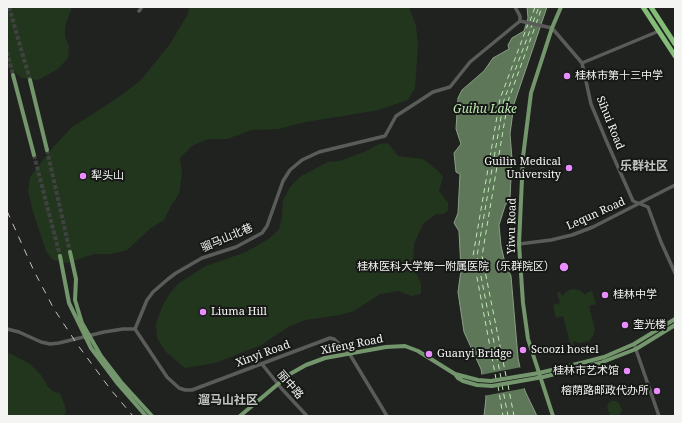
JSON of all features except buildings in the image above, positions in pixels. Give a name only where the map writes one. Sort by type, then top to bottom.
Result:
[{"type":"highway","points":[[643,7],[675,56]]},
{"type":"highway","points":[[651,7],[675,44]]},
{"type":"main road","name":"Yiwu Road","points":[[554,416],[528,340],[523,303],[519,244],[523,157],[531,93],[552,28],[561,7]]},
{"type":"main road","points":[[13,75],[34,155]]},
{"type":"main road","points":[[30,80],[47,150]]},
{"type":"main road","points":[[70,252],[76,279],[75,300],[80,324]]},
{"type":"main road","points":[[60,256],[69,302],[80,324],[111,376],[146,416]]},
{"type":"main road","points":[[635,346],[675,319]]},
{"type":"main road","points":[[455,374],[463,381],[477,385],[492,386],[530,379],[541,375],[600,363],[675,325]]},
{"type":"main road","name":"Xifeng Road","points":[[240,416],[290,374],[306,365],[325,358],[349,353],[386,347],[405,346],[418,351],[455,374]]},
{"type":"main road","points":[[93,347],[121,382],[152,416]]},
{"type":"main road","points":[[455,374],[478,380],[491,381],[529,374],[541,375]]},
{"type":"street","points":[[515,7],[520,16],[520,21],[552,28]]},
{"type":"street","name":"骝马山北巷","points":[[135,329],[147,300],[153,292],[176,272],[202,258],[236,247],[262,233],[267,226],[283,181],[290,170],[302,160],[319,152],[385,136],[396,116],[433,92],[450,87],[470,62],[520,21]]},
{"type":"street","name":"Sihui Road","points":[[552,28],[582,63],[591,104],[633,201],[648,206],[663,247],[675,273]]},
{"type":"street","points":[[582,63],[659,31]]},
{"type":"street","name":"Lequn Road","points":[[519,244],[552,240],[572,235],[640,204],[675,185]]},
{"type":"street","points":[[7,329],[50,344],[104,332],[135,329]]},
{"type":"street","name":"Xinyi Road","points":[[135,329],[167,377],[179,388],[185,390],[192,390],[330,338],[334,339],[339,342],[349,353],[387,416]]},
{"type":"street","points":[[635,346],[659,416]]},
{"type":"street","name":"丽中路","points":[[262,364],[277,384],[307,416]]},
{"type":"shaded area","points":[[7,7],[72,7],[65,27],[65,37],[69,46],[68,58],[58,69],[38,80],[22,78],[7,67]]},
{"type":"shaded area","points":[[189,7],[409,7],[416,26],[418,45],[415,88],[408,100],[379,110],[306,122],[278,129],[252,130],[227,139],[208,139],[192,146],[180,158],[182,174],[179,194],[164,220],[151,228],[127,250],[111,254],[94,254],[67,263],[53,260],[46,251],[33,212],[28,191],[30,177],[54,146],[72,127],[116,99],[140,81],[170,44],[188,14]]},
{"type":"shaded area","points":[[388,143],[398,156],[423,159],[443,177],[439,191],[448,203],[448,210],[444,214],[436,214],[423,224],[414,244],[413,265],[421,284],[421,294],[411,296],[399,291],[380,294],[354,311],[340,315],[305,320],[290,326],[261,345],[215,363],[185,368],[166,352],[157,338],[156,324],[162,307],[170,293],[179,283],[206,266],[243,253],[270,238],[279,229],[282,217],[283,200],[290,187],[301,176],[328,162],[340,161],[364,152],[379,144]]},
{"type":"shaded area","points":[[573,289],[579,290],[586,295],[586,293],[592,291],[596,304],[589,306],[595,330],[593,336],[589,341],[579,343],[573,341],[574,346],[571,347],[563,316],[556,318],[553,305],[560,303],[557,293],[560,292],[562,296],[567,291]]},
{"type":"shaded area","points":[[7,352],[30,364],[41,375],[48,387],[54,392],[60,393],[66,413],[63,416],[7,416]]},
{"type":"shaded area","points":[[611,401],[616,401],[619,403],[622,410],[619,416],[610,415],[607,408]]},
{"type":"water","name":"Guihu Lake","points":[[527,7],[547,7],[514,104],[510,134],[512,159],[510,197],[505,206],[499,225],[501,246],[505,263],[511,276],[518,358],[525,391],[537,416],[484,416],[486,398],[481,369],[464,332],[458,292],[461,270],[459,231],[454,223],[458,213],[460,174],[456,172],[454,153],[461,144],[456,129],[458,98],[462,90],[484,71],[493,58],[509,49],[508,45],[512,38],[524,31],[528,18]]},
{"type":"pier","name":"Guanyi Bridge","points":[[522,367],[526,388],[483,396],[480,375]]},
{"type":"ferry route","points":[[530,21],[535,7]]},
{"type":"ferry route","points":[[533,22],[539,7]]},
{"type":"ferry route","points":[[536,24],[542,7]]},
{"type":"ferry route","points":[[496,379],[473,256],[500,99],[528,24]]},
{"type":"ferry route","points":[[501,378],[477,256],[504,100],[532,25]]},
{"type":"ferry route","points":[[506,376],[482,256],[508,101],[535,27]]},
{"type":"ferry route","points":[[502,385],[508,416]]},
{"type":"ferry route","points":[[508,385],[514,416]]},
{"type":"ferry route","points":[[498,386],[503,416]]},
{"type":"tunnel","points":[[9,7],[30,80]]},
{"type":"tunnel","points":[[7,52],[13,75]]},
{"type":"tunnel","points":[[47,150],[70,252]]},
{"type":"tunnel","points":[[34,155],[60,256]]},
{"type":"railway","points":[[7,211],[34,271],[54,309],[77,344],[111,390],[133,416]]},
{"type":"place","name":"桂林市第十三中学","points":[[567,76]]},
{"type":"place","name":"Guilin Medical University","points":[[569,168]]},
{"type":"place","name":"犁头山","points":[[83,176]]},
{"type":"place","name":"桂林医科大学第一附属医院（乐群院区）","points":[[564,267]]},
{"type":"place","name":"桂林中学","points":[[605,295]]},
{"type":"place","name":"Liuma Hill","points":[[203,312]]},
{"type":"place","name":"奎光楼","points":[[625,325]]},
{"type":"place","name":"Scoozi hostel","points":[[523,350]]},
{"type":"place","name":"Guanyi Bridge","points":[[429,354]]},
{"type":"place","name":"桂林市艺术馆","points":[[627,371]]},
{"type":"place","name":"榕荫路邮政代办所","points":[[657,391]]},
{"type":"district","name":"乐群社区","points":[[644,167]]},
{"type":"district","name":"遛马山社区","points":[[228,401]]}]
